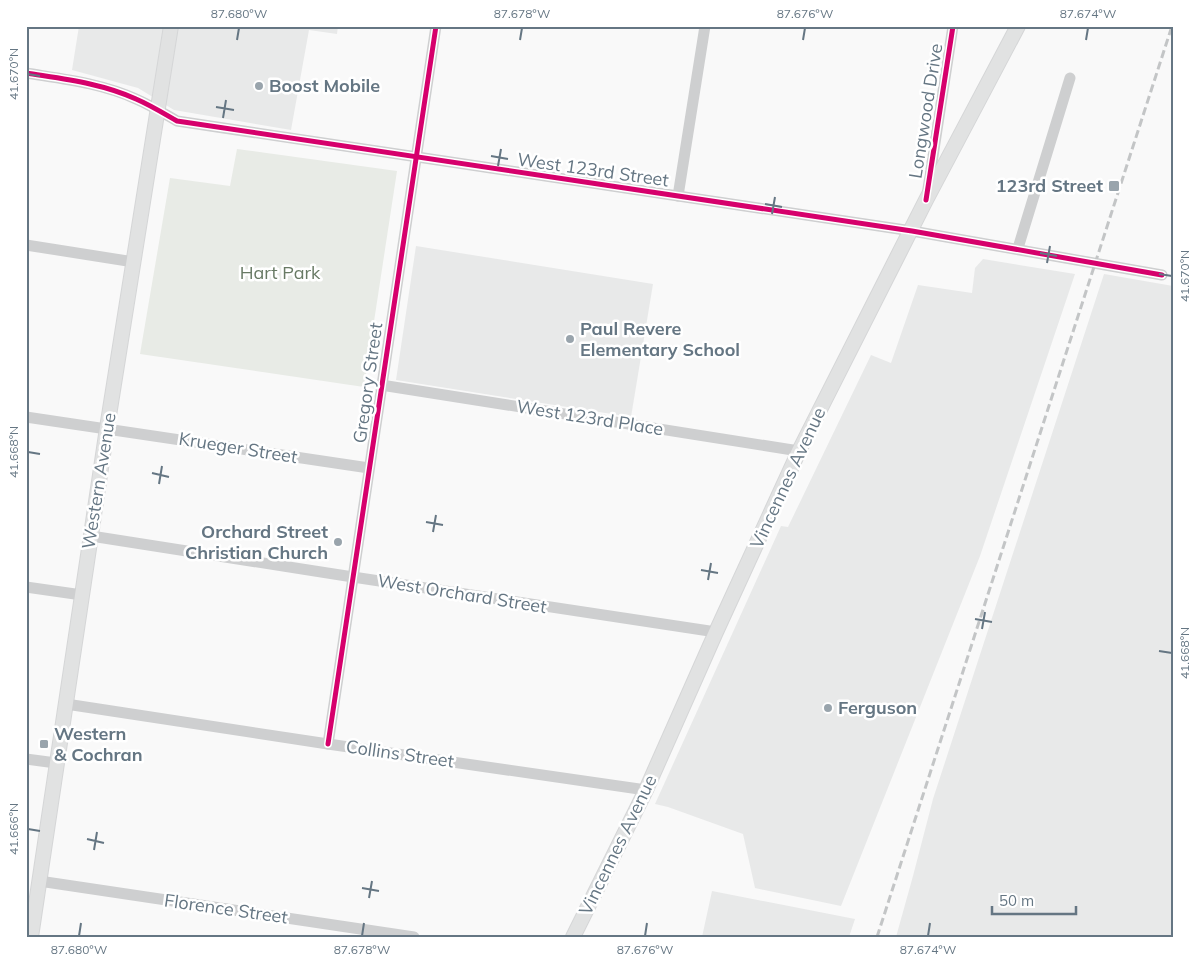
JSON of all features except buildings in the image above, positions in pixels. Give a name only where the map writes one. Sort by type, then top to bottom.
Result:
[{"type":"main road","name":"Western Avenue","points":[[30,932],[171,26]]},
{"type":"main road","name":"Vincennes Avenue","points":[[573,937],[646,790],[799,451],[912,231],[926,200],[1018,26]]},
{"type":"street","name":"Gregory Street","points":[[328,744],[436,26]]},
{"type":"street","points":[[678,196],[705,26]]},
{"type":"street","name":"Longwood Drive","points":[[926,200],[953,26]]},
{"type":"street","name":"West 123rd Street","points":[[26,74],[83,82],[136,98],[177,121],[912,231],[1018,248],[1162,275]]},
{"type":"street","points":[[1018,248],[1070,78]]},
{"type":"street","points":[[26,245],[134,262]]},
{"type":"street","name":"West 123rd Place","points":[[381,385],[799,451]]},
{"type":"street","points":[[26,417],[107,428]]},
{"type":"street","name":"Krueger Street","points":[[107,428],[369,468]]},
{"type":"street","name":"West Orchard Street","points":[[91,536],[353,578],[716,632]]},
{"type":"street","points":[[26,586],[82,596]]},
{"type":"street","name":"Collins Street","points":[[66,704],[646,790]]},
{"type":"street","points":[[26,759],[56,763]]},
{"type":"street","name":"Florence Street","points":[[39,881],[414,937]]},
{"type":"shaded area","points":[[79,26],[338,26],[337,34],[309,30],[291,130],[174,110],[138,88],[72,70]]},
{"type":"shaded area","name":"Paul Revere Elementary School","points":[[416,246],[653,284],[631,417],[396,380]]},
{"type":"shaded area","points":[[983,259],[1075,274],[980,556],[841,906],[755,888],[743,834],[655,804],[781,526],[788,527],[871,355],[891,363],[918,285],[972,293],[975,268]]},
{"type":"shaded area","points":[[1104,274],[1173,286],[1173,937],[896,937],[933,799]]},
{"type":"shaded area","points":[[712,891],[855,919],[849,937],[702,937]]},
{"type":"green space","name":"Hart Park","points":[[237,149],[397,171],[364,387],[140,354],[170,178],[230,186]]},
{"type":"railway","points":[[877,937],[1172,26]]},
{"type":"cycle path","points":[[328,744],[436,26]]},
{"type":"cycle path","points":[[926,200],[953,26]]},
{"type":"cycle path","points":[[26,73],[82,82],[109,89],[141,101],[177,121],[912,231],[1162,275]]},
{"type":"place","name":"Boost Mobile","points":[[259,86]]},
{"type":"place","name":"123rd Street","points":[[1114,186]]},
{"type":"place","name":"Paul Revere Elementary School","points":[[570,339]]},
{"type":"place","name":"Orchard Street Christian Church","points":[[338,542]]},
{"type":"place","name":"Ferguson","points":[[828,708]]},
{"type":"place","name":"Western & Cochran","points":[[44,744]]}]
